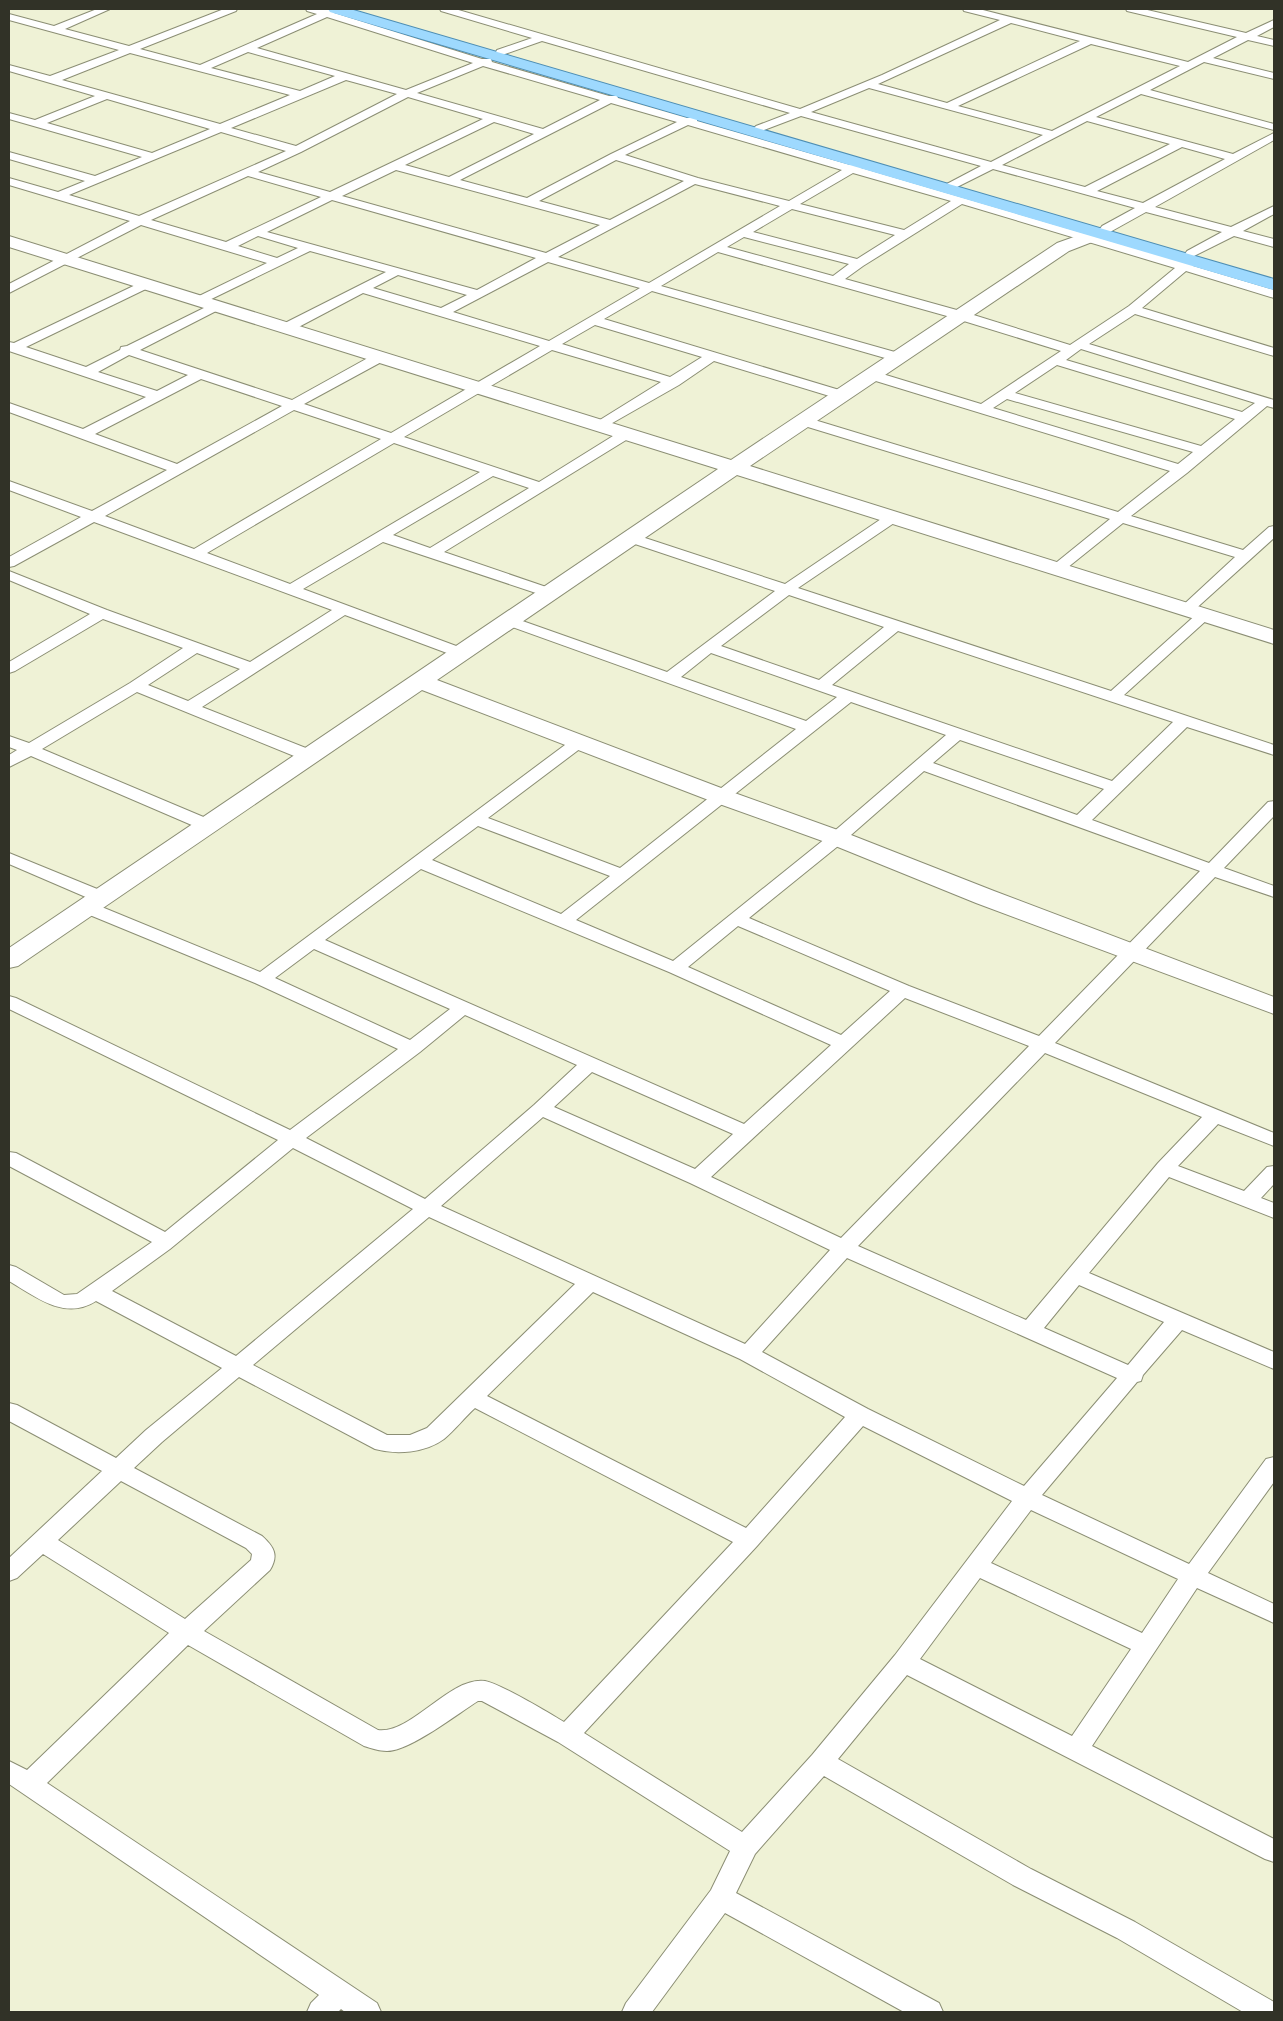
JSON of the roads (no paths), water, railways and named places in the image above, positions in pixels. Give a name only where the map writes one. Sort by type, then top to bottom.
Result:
[{"type":"main road","points":[[354,9],[616,96],[954,191],[1274,284]]},
{"type":"main road","points":[[333,10],[494,57],[760,128],[954,191]]},
{"type":"main road","points":[[1189,260],[1274,279]]},
{"type":"street","points":[[56,29],[106,9]]},
{"type":"street","points":[[51,80],[132,50],[232,9]]},
{"type":"street","points":[[311,9],[333,10]]},
{"type":"street","points":[[445,9],[801,113],[1274,243]]},
{"type":"street","points":[[1131,9],[1274,43]]},
{"type":"street","points":[[201,68],[333,10]]},
{"type":"street","points":[[976,10],[1191,66]]},
{"type":"street","points":[[9,17],[298,94]]},
{"type":"street","points":[[760,128],[868,85],[1009,20]]},
{"type":"street","points":[[836,280],[858,262],[904,234],[954,191],[993,166],[1052,134],[1142,91],[1274,23]]},
{"type":"street","points":[[9,289],[65,258],[139,221],[297,150],[408,93],[543,37]]},
{"type":"street","points":[[948,106],[1090,40]]},
{"type":"street","points":[[247,48],[544,133]]},
{"type":"street","points":[[1204,59],[1274,76]]},
{"type":"street","points":[[9,68],[297,150]]},
{"type":"street","points":[[58,196],[298,94],[346,76]]},
{"type":"street","points":[[868,85],[1052,134]]},
{"type":"street","points":[[1142,91],[1274,127]]},
{"type":"street","points":[[35,124],[106,96]]},
{"type":"street","points":[[452,180],[616,96]]},
{"type":"street","points":[[1258,122],[1274,114]]},
{"type":"street","points":[[9,116],[152,156]]},
{"type":"street","points":[[226,247],[494,118]]},
{"type":"street","points":[[1087,118],[1235,158]]},
{"type":"street","points":[[530,201],[615,156],[694,119]]},
{"type":"street","points":[[9,960],[959,315],[1063,247],[1098,233],[1274,136]]},
{"type":"street","points":[[1087,191],[1181,143]]},
{"type":"street","points":[[9,155],[95,180]]},
{"type":"street","points":[[615,156],[694,180],[904,234]]},
{"type":"street","points":[[195,554],[858,165]]},
{"type":"street","points":[[396,166],[612,224]]},
{"type":"street","points":[[246,172],[897,357]]},
{"type":"street","points":[[442,314],[694,180]]},
{"type":"street","points":[[9,181],[278,262]]},
{"type":"street","points":[[981,410],[1133,309],[1189,260],[1232,230],[1274,209]]},
{"type":"street","points":[[255,232],[479,294]]},
{"type":"street","points":[[744,233],[858,262]]},
{"type":"street","points":[[9,241],[1274,637]]},
{"type":"street","points":[[87,372],[278,262],[308,247]]},
{"type":"street","points":[[717,248],[1190,378],[1270,403]]},
{"type":"street","points":[[1189,260],[1274,294]]},
{"type":"street","points":[[286,328],[396,271]]},
{"type":"street","points":[[11,347],[146,284]]},
{"type":"street","points":[[362,289],[674,382]]},
{"type":"street","points":[[1133,309],[1274,352]]},
{"type":"street","points":[[593,320],[842,395]]},
{"type":"street","points":[[11,347],[158,396]]},
{"type":"street","points":[[126,350],[541,487]]},
{"type":"street","points":[[600,426],[674,382],[713,356]]},
{"type":"street","points":[[9,562],[380,357]]},
{"type":"street","points":[[1056,361],[1243,417]]},
{"type":"street","points":[[83,435],[198,374]]},
{"type":"street","points":[[871,375],[1182,470]]},
{"type":"street","points":[[1168,394],[1190,378]]},
{"type":"street","points":[[1004,394],[1203,451]]},
{"type":"street","points":[[1057,569],[1120,517],[1182,470],[1243,417],[1270,403]]},
{"type":"street","points":[[9,407],[178,469]]},
{"type":"street","points":[[803,421],[1246,556]]},
{"type":"street","points":[[432,553],[626,434]]},
{"type":"street","points":[[292,590],[493,470]]},
{"type":"street","points":[[9,485],[461,653]]},
{"type":"street","points":[[669,678],[787,589],[892,518]]},
{"type":"street","points":[[1112,698],[1246,556],[1274,530]]},
{"type":"street","points":[[381,536],[550,593]]},
{"type":"street","points":[[631,538],[1183,722],[1274,750]]},
{"type":"street","points":[[9,575],[102,613],[250,667]]},
{"type":"street","points":[[190,707],[250,667],[344,609]]},
{"type":"street","points":[[10,666],[102,613]]},
{"type":"street","points":[[509,621],[807,727]]},
{"type":"street","points":[[822,685],[896,625]]},
{"type":"street","points":[[708,647],[1116,788]]},
{"type":"street","points":[[9,762],[136,686],[194,648]]},
{"type":"street","points":[[419,681],[720,796],[837,838],[1274,1006]]},
{"type":"street","points":[[136,686],[310,756]]},
{"type":"street","points":[[562,922],[848,696]]},
{"type":"street","points":[[1079,823],[1183,722]]},
{"type":"street","points":[[676,968],[837,838],[958,733]]},
{"type":"street","points":[[9,741],[207,825]]},
{"type":"street","points":[[262,979],[579,742]]},
{"type":"street","points":[[922,765],[1274,892]]},
{"type":"street","points":[[748,1354],[844,1248],[1274,806]]},
{"type":"street","points":[[475,819],[621,874]]},
{"type":"street","points":[[9,858],[94,902],[412,1048]]},
{"type":"street","points":[[418,861],[676,968],[843,1043]]},
{"type":"street","points":[[737,919],[902,990],[1041,1044],[1274,1140]]},
{"type":"street","points":[[312,941],[746,1132]]},
{"type":"street","points":[[697,1178],[902,990]]},
{"type":"street","points":[[9,1002],[292,1139],[427,1208],[748,1354],[860,1415],[1027,1498],[1274,1614]]},
{"type":"street","points":[[9,1272],[58,1300],[68,1303],[83,1300],[166,1241],[292,1139],[463,1007]]},
{"type":"street","points":[[9,1572],[154,1436],[427,1208],[541,1109],[589,1064]]},
{"type":"street","points":[[541,1109],[697,1178],[844,1248],[1031,1329],[1133,1376]]},
{"type":"street","points":[[1031,1329],[1165,1168],[1215,1115]]},
{"type":"street","points":[[9,1158],[166,1241]]},
{"type":"street","points":[[1165,1168],[1274,1211]]},
{"type":"street","points":[[1247,1200],[1274,1172]]},
{"type":"street","points":[[1075,1275],[1274,1361]]},
{"type":"street","points":[[96,1292],[237,1368],[383,1443],[404,1445],[418,1443],[435,1434],[590,1282]]},
{"type":"street","points":[[636,2012],[721,1898],[745,1847],[821,1762],[904,1662],[1027,1498],[1133,1376],[1178,1320]]},
{"type":"street","points":[[472,1398],[749,1540]]},
{"type":"street","points":[[9,1411],[254,1542],[264,1551],[262,1564],[19,1778],[329,2003],[367,2012]]},
{"type":"street","points":[[568,1735],[749,1540],[860,1415]]},
{"type":"street","points":[[1077,1749],[1193,1576],[1274,1465]]},
{"type":"street","points":[[43,1542],[186,1632],[373,1738],[387,1741],[398,1739],[477,1691],[493,1694],[568,1735],[745,1847]]},
{"type":"street","points":[[976,1566],[1147,1646]]},
{"type":"street","points":[[904,1662],[1274,1851]]},
{"type":"street","points":[[821,1762],[1022,1877],[1126,1930],[1266,2012]]},
{"type":"street","points":[[721,1898],[929,2012]]}]
